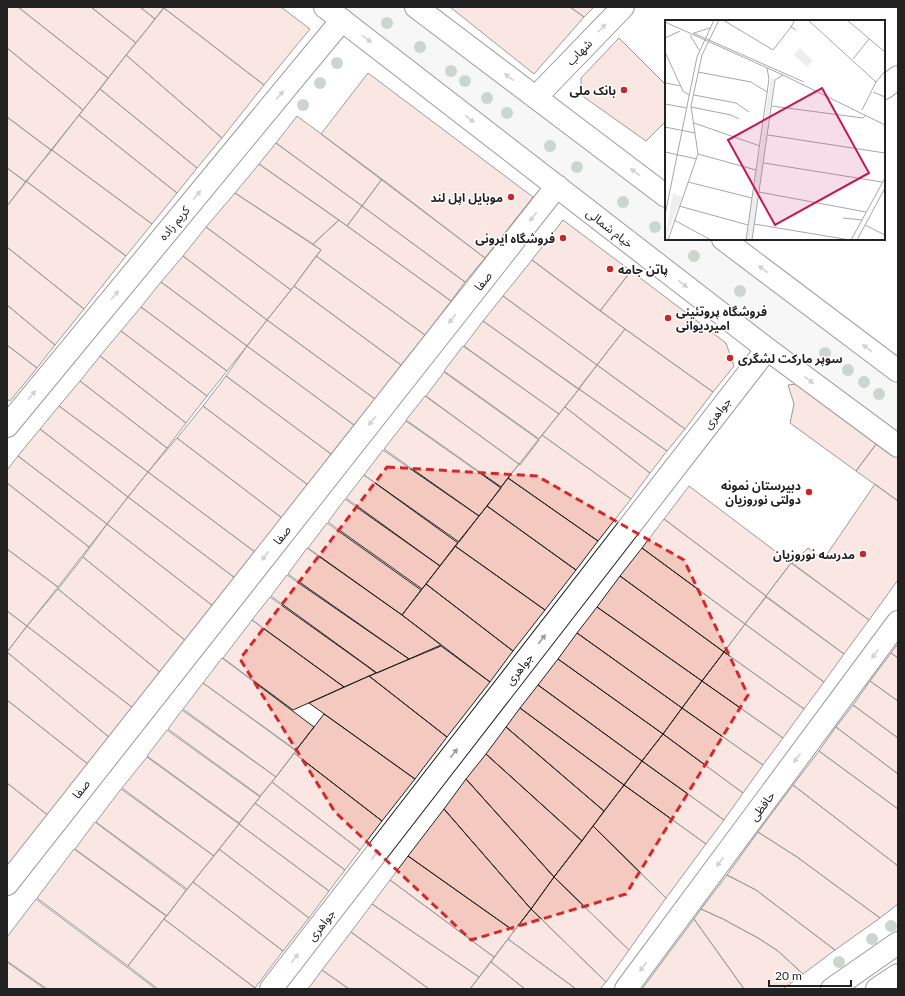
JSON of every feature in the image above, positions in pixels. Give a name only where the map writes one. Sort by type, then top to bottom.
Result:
[{"type":"street","name":"خیام شمالی","points":[[325,7],[767,349],[898,446]]},
{"type":"street","points":[[416,7],[665,195]]},
{"type":"street","name":"شهاب","points":[[536,97],[623,7]]},
{"type":"street","name":"کریم زاده","points":[[7,426],[342,20]]},
{"type":"street","points":[[885,87],[898,77]]},
{"type":"street","name":"صفا","points":[[7,884],[557,186]]},
{"type":"street","points":[[724,240],[898,371]]},
{"type":"street","name":"جواهری","points":[[271,989],[767,349]]},
{"type":"street","name":"حافظی","points":[[626,989],[898,622]]},
{"type":"street","points":[[832,989],[898,943]]},
{"type":"street","points":[[877,989],[898,975]]},
{"type":"highlighted area","points":[[387,467],[537,476],[684,560],[748,695],[626,894],[471,940],[335,812],[240,659]]},
{"type":"shaded area","points":[[325,7],[416,7],[665,195],[665,240],[724,240],[898,371],[898,446]]},
{"type":"building","points":[[7,7],[18,7],[108,78],[83,110],[7,48]]},
{"type":"building","points":[[18,7],[91,7],[136,43],[108,78]]},
{"type":"building","points":[[91,7],[140,7],[155,19],[136,43]]},
{"type":"building","points":[[140,7],[164,7],[155,19]]},
{"type":"building","points":[[281,7],[310,29],[264,85],[164,8]]},
{"type":"building","points":[[450,7],[570,7],[584,17],[534,74]]},
{"type":"building","points":[[570,7],[594,7],[584,17]]},
{"type":"building","points":[[164,8],[264,85],[222,138],[126,55]]},
{"type":"building","name":"بانک ملی","points":[[619,38],[665,84],[665,122],[646,141],[581,95],[581,78]]},
{"type":"building","points":[[7,48],[83,110],[51,150],[7,117]]},
{"type":"building","points":[[126,55],[222,138],[197,168],[100,89]]},
{"type":"building","points":[[368,73],[533,197],[485,258],[321,134]]},
{"type":"building","points":[[100,89],[197,168],[177,193],[79,115]]},
{"type":"building","points":[[79,115],[177,193],[152,224],[52,150]]},
{"type":"building","points":[[297,116],[382,179],[362,206],[276,143]]},
{"type":"building","points":[[7,117],[51,150],[26,182],[7,168]]},
{"type":"building","points":[[276,143],[362,206],[347,226],[259,164]]},
{"type":"building","points":[[52,150],[152,224],[126,256],[26,181]]},
{"type":"building","points":[[259,164],[339,220],[313,244],[235,193]]},
{"type":"building","points":[[7,168],[26,182],[7,206]]},
{"type":"building","points":[[382,179],[485,258],[465,282],[362,206]]},
{"type":"building","points":[[26,181],[126,256],[84,309],[7,247],[7,206]]},
{"type":"building","points":[[235,193],[321,250],[291,290],[206,227]]},
{"type":"building","points":[[362,206],[465,282],[451,301],[347,226]]},
{"type":"building","points":[[339,220],[451,301],[425,335],[316,256],[321,250],[313,244]]},
{"type":"building","points":[[563,220],[631,271],[600,311],[532,260]]},
{"type":"building","points":[[206,227],[291,290],[267,320],[183,256]]},
{"type":"building","points":[[7,247],[84,309],[55,345],[7,305]]},
{"type":"building","points":[[183,256],[267,320],[247,346],[161,282]]},
{"type":"building","points":[[316,256],[425,335],[401,365],[294,286]]},
{"type":"building","points":[[532,260],[625,329],[597,365],[503,296]]},
{"type":"building","points":[[631,271],[726,343],[734,366],[713,392],[600,311]]},
{"type":"building","points":[[161,282],[247,346],[227,371],[141,307]]},
{"type":"building","points":[[294,286],[401,365],[375,399],[267,320]]},
{"type":"building","points":[[503,296],[597,365],[578,389],[483,321]]},
{"type":"building","points":[[7,305],[55,345],[37,368],[7,345]]},
{"type":"building","points":[[141,307],[227,371],[207,396],[121,331]]},
{"type":"building","points":[[267,320],[375,399],[354,425],[247,346]]},
{"type":"building","points":[[483,321],[579,389],[559,414],[464,346]]},
{"type":"building","points":[[625,329],[713,392],[685,429],[597,365]]},
{"type":"building","points":[[121,331],[207,396],[186,423],[100,356]]},
{"type":"building","points":[[7,345],[37,368],[10,401],[7,399]]},
{"type":"building","points":[[247,346],[354,425],[331,454],[226,376]]},
{"type":"building","points":[[463,346],[559,414],[539,439],[444,371]]},
{"type":"building","points":[[100,356],[186,423],[167,448],[80,381]]},
{"type":"building","points":[[597,365],[685,429],[667,451],[579,389]]},
{"type":"building","points":[[444,372],[539,440],[520,465],[426,396]]},
{"type":"building","points":[[226,376],[331,454],[308,485],[203,406]]},
{"type":"building","points":[[80,381],[167,448],[148,472],[59,406]]},
{"type":"building","points":[[796,384],[877,443],[856,471],[790,423],[794,404],[788,385]]},
{"type":"building","points":[[579,389],[667,451],[650,473],[565,407]]},
{"type":"building","points":[[425,396],[519,464],[501,487],[406,420]]},
{"type":"building","points":[[59,406],[148,472],[128,497],[40,429]]},
{"type":"building","points":[[203,406],[308,485],[282,518],[177,438]]},
{"type":"building","points":[[565,407],[650,473],[631,499],[542,435]]},
{"type":"building","points":[[406,421],[501,488],[479,516],[384,449]]},
{"type":"building","points":[[40,429],[128,497],[107,524],[18,456]]},
{"type":"building","points":[[542,435],[631,499],[598,541],[508,478]]},
{"type":"building","points":[[177,438],[282,518],[255,552],[148,472]]},
{"type":"building","points":[[877,443],[898,458],[898,501],[856,471]]},
{"type":"building","points":[[383,450],[479,516],[459,542],[364,475]]},
{"type":"building","points":[[18,456],[107,524],[89,547],[7,483],[7,470]]},
{"type":"building","points":[[148,472],[255,552],[235,578],[128,497]]},
{"type":"building","points":[[364,475],[458,543],[440,566],[346,498]]},
{"type":"building","points":[[508,478],[598,541],[576,570],[487,506]]},
{"type":"building","points":[[7,483],[89,547],[58,587],[7,549]]},
{"type":"building","name":"مدرسه نوروزیان","points":[[875,484],[898,501],[898,580],[869,620],[792,563],[808,548],[823,560]]},
{"type":"building","points":[[689,486],[791,563],[766,596],[664,519]]},
{"type":"building","points":[[128,497],[235,578],[213,606],[107,524]]},
{"type":"building","points":[[345,499],[440,566],[422,589],[328,522]]},
{"type":"building","points":[[487,506],[576,570],[545,610],[455,546]]},
{"type":"building","points":[[664,519],[766,596],[745,624],[642,548]]},
{"type":"building","points":[[327,523],[421,590],[402,615],[308,548]]},
{"type":"building","points":[[107,524],[213,606],[186,641],[83,557]]},
{"type":"building","points":[[455,546],[545,610],[513,651],[426,584]]},
{"type":"building","points":[[307,548],[402,615],[441,645],[409,659],[288,574]]},
{"type":"building","points":[[642,548],[745,624],[724,652],[620,576]]},
{"type":"building","points":[[7,549],[58,587],[27,626],[7,611]]},
{"type":"building","points":[[83,557],[186,641],[161,673],[58,589]]},
{"type":"building","points":[[791,563],[869,620],[844,654],[766,596]]},
{"type":"building","points":[[287,575],[409,659],[377,673],[271,596]]},
{"type":"building","points":[[620,576],[724,652],[702,681],[597,607]]},
{"type":"building","points":[[426,584],[513,651],[490,682],[402,615]]},
{"type":"building","points":[[58,589],[161,673],[133,708],[27,626]]},
{"type":"building","points":[[270,597],[376,673],[344,687],[252,620]]},
{"type":"building","points":[[766,597],[844,654],[824,682],[745,624]]},
{"type":"building","points":[[597,607],[702,681],[682,708],[577,633]]},
{"type":"building","points":[[7,611],[27,626],[7,652]]},
{"type":"building","points":[[252,620],[344,687],[293,710],[223,658]]},
{"type":"building","points":[[745,624],[824,682],[804,709],[724,652]]},
{"type":"building","points":[[27,626],[133,708],[110,738],[7,652]]},
{"type":"building","points":[[577,633],[682,708],[663,734],[558,659]]},
{"type":"building","points":[[898,644],[898,658],[891,653]]},
{"type":"building","points":[[441,646],[490,682],[447,737],[369,676]]},
{"type":"building","points":[[7,652],[110,738],[89,765],[7,700]]},
{"type":"building","points":[[724,652],[804,709],[783,738],[702,681]]},
{"type":"building","points":[[891,653],[898,658],[898,701],[870,681]]},
{"type":"building","points":[[222,658],[314,727],[296,750],[203,683]]},
{"type":"building","points":[[558,659],[663,734],[642,761],[538,685]]},
{"type":"building","points":[[369,676],[447,737],[415,779],[309,703]]},
{"type":"building","points":[[702,681],[783,738],[763,765],[682,708]]},
{"type":"building","points":[[870,681],[898,701],[898,738],[853,705]]},
{"type":"building","points":[[203,683],[296,751],[276,777],[183,709]]},
{"type":"building","points":[[538,685],[642,761],[624,785],[520,708]]},
{"type":"building","points":[[7,700],[89,765],[49,816],[7,783]]},
{"type":"building","points":[[853,705],[898,738],[898,774],[836,727]]},
{"type":"building","points":[[520,708],[624,785],[604,811],[506,727]]},
{"type":"building","points":[[682,708],[763,765],[743,793],[663,734]]},
{"type":"building","points":[[182,710],[276,777],[260,796],[168,729]]},
{"type":"building","points":[[324,714],[415,779],[382,821],[294,753]]},
{"type":"building","points":[[506,727],[604,811],[582,841],[486,754]]},
{"type":"building","points":[[836,727],[898,774],[898,809],[819,751]]},
{"type":"building","points":[[167,730],[260,797],[239,823],[147,756]]},
{"type":"building","points":[[663,734],[743,793],[724,820],[642,761]]},
{"type":"building","points":[[819,751],[898,809],[898,866],[793,785]]},
{"type":"building","points":[[294,753],[382,821],[360,850],[272,782]]},
{"type":"building","points":[[486,754],[582,841],[554,877],[466,779]]},
{"type":"building","points":[[147,757],[239,824],[214,856],[122,788]]},
{"type":"building","points":[[642,761],[724,820],[706,844],[624,785]]},
{"type":"building","points":[[466,779],[554,877],[531,909],[444,809]]},
{"type":"building","points":[[272,782],[360,850],[345,870],[255,803]]},
{"type":"building","points":[[7,783],[49,816],[11,866],[7,863]]},
{"type":"building","points":[[624,785],[706,844],[666,898],[593,826]]},
{"type":"building","points":[[793,785],[898,866],[898,904],[880,918],[797,857],[758,832]]},
{"type":"building","points":[[121,789],[214,856],[187,889],[96,822]]},
{"type":"building","points":[[255,803],[345,870],[329,891],[239,824]]},
{"type":"building","points":[[444,809],[531,909],[514,931],[408,856]]},
{"type":"building","points":[[95,822],[186,890],[167,916],[75,849]]},
{"type":"building","points":[[239,824],[329,891],[309,918],[219,849]]},
{"type":"building","points":[[593,826],[666,898],[629,950],[554,877]]},
{"type":"building","points":[[758,832],[797,857],[880,918],[835,950],[756,890],[727,875]]},
{"type":"building","points":[[74,849],[166,916],[128,966],[37,898]]},
{"type":"building","points":[[219,849],[309,918],[283,951],[193,882]]},
{"type":"building","points":[[408,856],[514,931],[494,957],[390,880]]},
{"type":"building","points":[[727,875],[756,890],[835,950],[803,974],[778,951],[758,938],[701,909]]},
{"type":"building","points":[[554,877],[629,950],[606,982],[531,909]]},
{"type":"building","points":[[390,880],[494,957],[479,977],[372,904]]},
{"type":"building","points":[[193,882],[283,951],[255,988],[164,919]]},
{"type":"building","points":[[36,899],[156,989],[47,989],[7,961],[7,937]]},
{"type":"building","points":[[372,904],[479,977],[470,989],[429,989],[351,932]]},
{"type":"building","points":[[531,909],[606,982],[600,989],[576,989],[508,939]]},
{"type":"building","points":[[701,909],[758,938],[778,951],[803,974],[783,989],[744,989],[694,919]]},
{"type":"building","points":[[164,919],[255,988],[158,989],[128,966]]},
{"type":"building","points":[[694,919],[744,989],[642,989]]},
{"type":"building","points":[[351,932],[429,989],[349,989],[322,970]]},
{"type":"building","points":[[508,939],[576,989],[525,989],[491,962]]},
{"type":"building","points":[[7,962],[45,989],[7,989]]},
{"type":"building","points":[[491,962],[525,989],[470,989]]},
{"type":"building","points":[[322,970],[349,989],[308,989]]},
{"type":"place","name":"بانک ملی","points":[[624,90]]},
{"type":"place","name":"موبایل اپل لند","points":[[511,197]]},
{"type":"place","name":"فروشگاه ایرونی","points":[[563,238]]},
{"type":"place","name":"پاتن جامه","points":[[610,269]]},
{"type":"place","name":"فروشگاه پروتئینی امیردیوانی","points":[[668,318]]},
{"type":"place","name":"سوپر مارکت لشگری","points":[[730,358]]},
{"type":"place","name":"دبیرستان نمونه دولتی نوروزیان","points":[[809,492]]},
{"type":"place","name":"مدرسه نوروزیان","points":[[863,554]]}]
